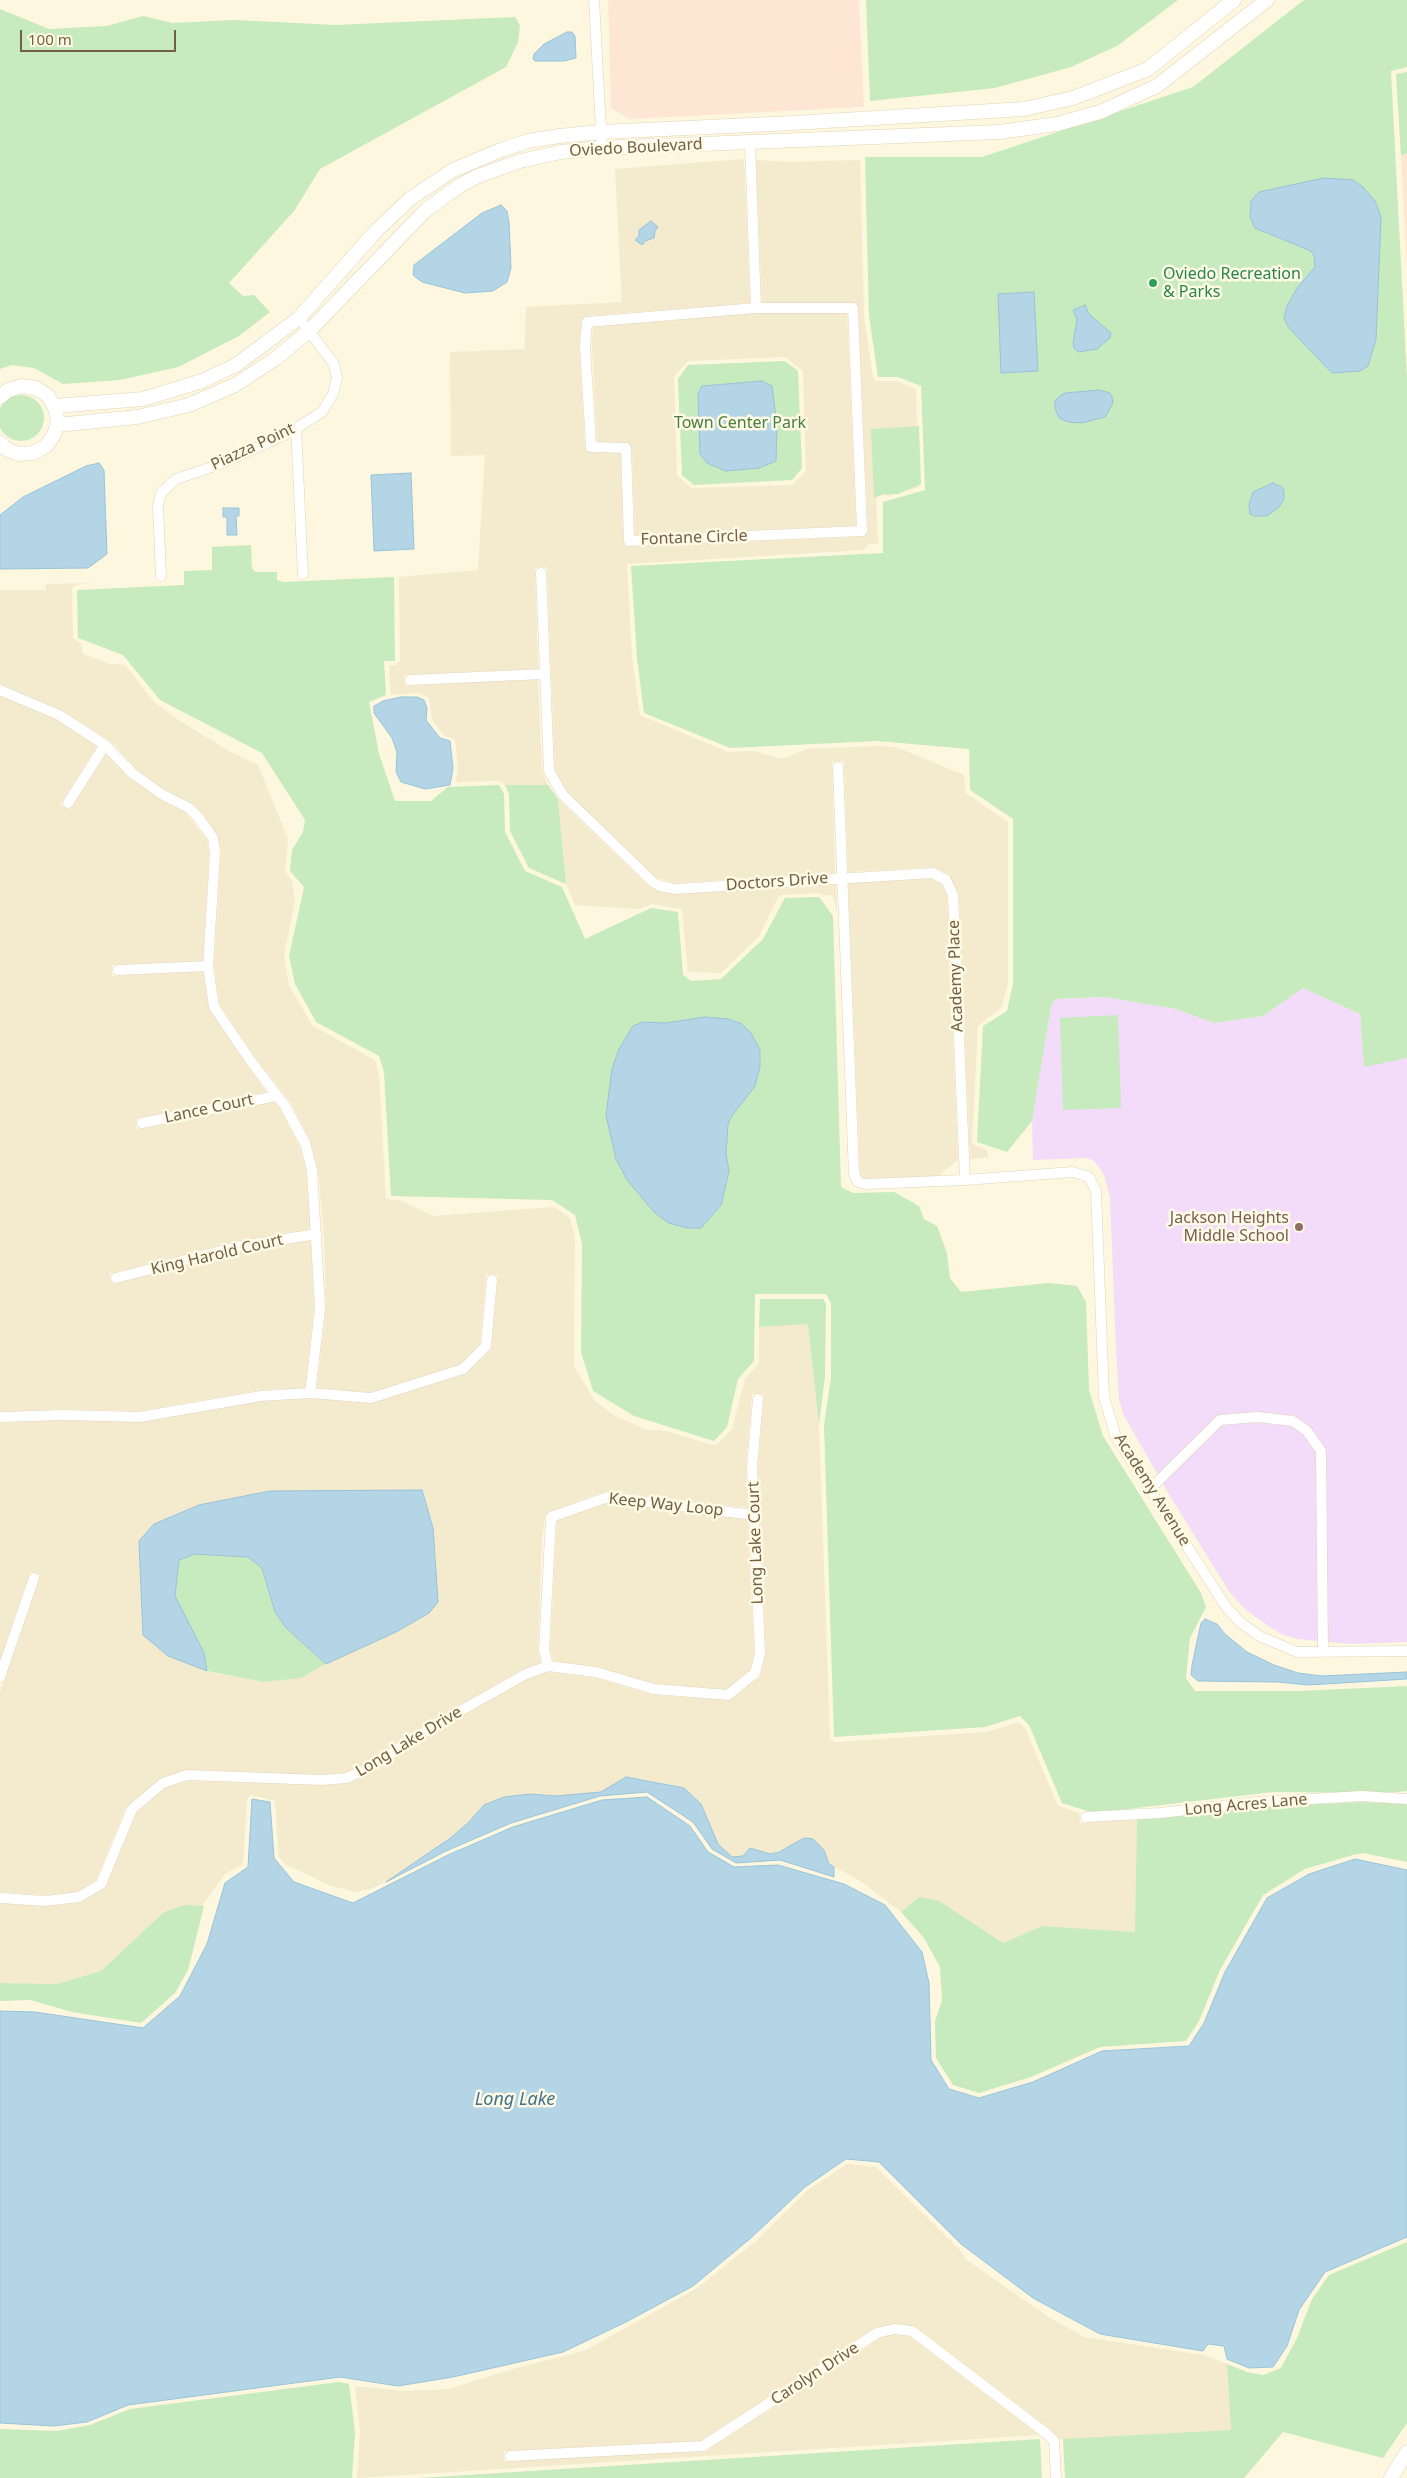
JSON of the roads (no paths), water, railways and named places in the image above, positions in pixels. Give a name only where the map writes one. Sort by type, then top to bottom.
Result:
[{"type":"street","points":[[594,0],[602,148]]},
{"type":"street","name":"Oviedo Boulevard","points":[[54,406],[143,399],[202,381],[236,365],[299,318],[376,231],[411,198],[453,170],[528,141],[601,132],[1024,109],[1073,98],[1148,70],[1234,0]]},
{"type":"street","name":"Oviedo Boulevard","points":[[57,425],[137,417],[189,405],[236,384],[275,359],[310,330],[426,210],[459,186],[478,176],[520,161],[561,152],[602,148],[1003,131],[1058,124],[1092,115],[1157,86],[1267,0]]},
{"type":"street","points":[[718,126],[735,132],[750,143],[756,308]]},
{"type":"street","name":"Fontane Circle","points":[[756,308],[853,308],[862,531],[629,541],[626,448],[591,447],[586,346],[587,322],[756,308]]},
{"type":"street","name":"Piazza Point","points":[[161,576],[158,505],[162,492],[176,479],[218,465],[296,428],[322,412],[333,394],[337,378],[334,364],[299,318]]},
{"type":"street","points":[[0,397],[8,390],[22,386],[36,388],[48,396],[54,406],[57,425],[54,435],[46,446],[33,453],[19,454],[2,448]]},
{"type":"street","points":[[296,428],[303,574]]},
{"type":"street","name":"Doctors Drive","points":[[541,573],[549,771],[562,795],[652,882],[660,886],[675,889],[842,878],[854,1174],[858,1182],[865,1184],[965,1180]]},
{"type":"street","points":[[410,680],[544,674]]},
{"type":"street","points":[[0,690],[59,715],[105,745],[132,773],[163,795],[189,808],[213,838],[215,853],[208,966],[214,1007],[285,1106],[305,1143],[312,1170],[320,1309],[310,1393]]},
{"type":"street","points":[[68,803],[105,745]]},
{"type":"street","points":[[838,767],[842,878]]},
{"type":"street","name":"Academy Place","points":[[842,878],[933,873],[946,880],[953,894],[965,1180]]},
{"type":"street","points":[[118,970],[208,966]]},
{"type":"street","name":"Lance Court","points":[[142,1123],[276,1096]]},
{"type":"street","name":"Academy Avenue","points":[[965,1180],[1073,1172],[1089,1177],[1096,1191],[1104,1397],[1116,1437],[1227,1608],[1240,1622],[1259,1636],[1297,1652],[1407,1651]]},
{"type":"street","name":"King Harold Court","points":[[116,1278],[240,1246],[317,1234]]},
{"type":"street","points":[[0,1417],[54,1415],[140,1417],[261,1396],[310,1393],[372,1398],[463,1369],[486,1346],[492,1280]]},
{"type":"street","name":"Long Lake Court","points":[[745,1682],[756,1673],[760,1654],[752,1467],[758,1399]]},
{"type":"street","points":[[1150,1489],[1220,1420],[1258,1417],[1293,1421],[1307,1431],[1321,1451],[1323,1652]]},
{"type":"street","name":"Keep Way Loop","points":[[548,1666],[544,1650],[551,1517],[608,1497],[754,1515]]},
{"type":"street","points":[[0,1677],[34,1578]]},
{"type":"street","name":"Long Lake Drive","points":[[0,1898],[45,1901],[79,1897],[101,1884],[132,1809],[163,1782],[187,1775],[322,1780],[347,1778],[372,1766],[445,1719],[526,1674],[548,1666],[596,1672],[654,1689],[707,1694],[728,1695],[745,1682]]},
{"type":"street","name":"Long Acres Lane","points":[[1086,1817],[1160,1813],[1294,1800],[1362,1796],[1407,1799]]},
{"type":"street","name":"Carolyn Drive","points":[[510,2456],[703,2446],[877,2333],[894,2329],[912,2331],[1047,2434],[1054,2442],[1056,2478]]},
{"type":"street","points":[[1391,2478],[1407,2452]]},
{"type":"water","points":[[567,32],[572,32],[575,36],[576,58],[564,61],[535,61],[533,59],[534,54],[544,44]]},
{"type":"water","points":[[1324,178],[1353,180],[1363,187],[1375,201],[1381,217],[1376,339],[1368,366],[1360,371],[1332,373],[1288,327],[1284,318],[1287,306],[1297,288],[1315,267],[1314,256],[1311,251],[1255,228],[1250,217],[1251,201],[1259,192]]},
{"type":"water","points":[[501,205],[507,211],[509,222],[511,268],[507,282],[493,291],[465,293],[422,282],[413,275],[414,265],[482,213]]},
{"type":"water","points":[[651,221],[658,227],[654,238],[645,241],[642,245],[635,240],[639,236],[639,230]]},
{"type":"water","points":[[1034,292],[1038,371],[1001,373],[998,294]]},
{"type":"water","points":[[1085,305],[1089,314],[1111,333],[1110,338],[1097,349],[1078,352],[1073,344],[1077,319],[1073,310]]},
{"type":"water","points":[[762,381],[772,386],[777,425],[776,461],[759,468],[726,471],[707,463],[700,454],[698,394],[702,386]]},
{"type":"water","points":[[1099,390],[1110,393],[1112,397],[1113,403],[1105,417],[1081,423],[1068,422],[1059,418],[1055,408],[1055,401],[1060,396],[1065,393]]},
{"type":"water","points":[[99,463],[104,470],[107,554],[88,568],[0,569],[0,515],[23,497],[86,466]]},
{"type":"water","points":[[411,473],[414,549],[374,551],[371,475]]},
{"type":"water","points":[[1273,483],[1282,487],[1284,491],[1284,499],[1279,507],[1267,516],[1254,516],[1250,514],[1249,504],[1253,492]]},
{"type":"water","points":[[223,508],[239,508],[239,516],[236,516],[237,535],[227,535],[227,517],[223,517]]},
{"type":"water","points":[[401,697],[417,697],[424,700],[427,708],[426,720],[440,738],[450,741],[453,768],[450,785],[425,789],[401,782],[396,772],[397,752],[392,738],[374,713],[374,706],[383,701]]},
{"type":"water","points":[[705,1017],[728,1019],[742,1024],[751,1033],[760,1050],[760,1066],[755,1086],[731,1117],[728,1125],[726,1153],[729,1171],[721,1205],[701,1228],[687,1228],[669,1223],[655,1213],[627,1180],[616,1159],[606,1115],[612,1069],[619,1049],[633,1026],[643,1022],[666,1023]]},
{"type":"water","points":[[422,1490],[433,1528],[438,1602],[429,1613],[396,1632],[326,1664],[286,1628],[275,1612],[262,1568],[248,1557],[195,1554],[179,1560],[175,1596],[204,1653],[207,1671],[168,1656],[143,1635],[139,1541],[154,1524],[199,1505],[270,1491]]},
{"type":"water","points":[[1205,1619],[1217,1624],[1225,1634],[1247,1652],[1274,1665],[1298,1673],[1322,1676],[1407,1672],[1407,1679],[1308,1685],[1278,1682],[1198,1681],[1191,1675],[1192,1665],[1201,1623]]},
{"type":"water","points":[[626,1777],[684,1788],[701,1804],[718,1844],[732,1857],[743,1856],[750,1848],[770,1854],[779,1852],[804,1838],[813,1839],[824,1850],[829,1864],[834,1867],[834,1877],[780,1860],[736,1863],[712,1849],[693,1822],[647,1792],[600,1796],[511,1823],[446,1851],[386,1882],[449,1839],[468,1823],[484,1805],[504,1797],[530,1794],[556,1796],[601,1792]]},
{"type":"water","name":"Long Lake","points":[[647,1797],[690,1826],[708,1852],[734,1867],[778,1865],[844,1884],[885,1905],[922,1952],[929,1983],[931,2060],[949,2089],[979,2098],[1033,2082],[1102,2051],[1189,2046],[1204,2023],[1225,1972],[1267,1898],[1309,1874],[1355,1859],[1407,1870],[1407,2237],[1325,2272],[1299,2310],[1287,2346],[1273,2367],[1249,2368],[1227,2359],[1224,2346],[1208,2344],[1203,2351],[1100,2334],[1033,2298],[961,2244],[879,2162],[846,2159],[805,2187],[752,2237],[693,2286],[626,2322],[563,2352],[453,2377],[398,2386],[340,2377],[128,2405],[87,2422],[54,2426],[0,2423],[0,2011],[35,2012],[143,2028],[180,1996],[207,1944],[225,1883],[248,1867],[252,1799],[270,1802],[274,1858],[294,1882],[353,1903],[448,1855],[513,1827],[602,1800]]},
{"type":"place","name":"Oviedo Recreation & Parks","points":[[1153,283]]},
{"type":"place","name":"Jackson Heights Middle School","points":[[1299,1227]]},
{"type":"park label","name":"Town Center Park","points":[[740,423]]}]
